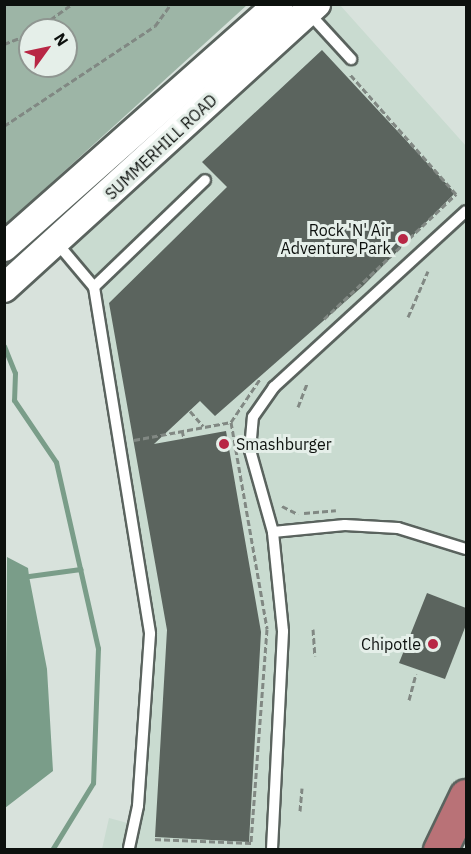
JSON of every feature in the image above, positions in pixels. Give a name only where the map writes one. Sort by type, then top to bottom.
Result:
[{"type":"highway","points":[[440,849],[466,796]]},
{"type":"highway","points":[[462,849],[466,839]]},
{"type":"street","name":"SUMMERHILL ROAD","points":[[4,246],[279,4]]},
{"type":"street","name":"SUMMERHILL ROAD","points":[[4,288],[312,8]]},
{"type":"lane","points":[[312,8],[347,63]]},
{"type":"lane","points":[[93,287],[205,180]]},
{"type":"lane","points":[[272,849],[283,631],[273,532],[250,450],[257,408],[466,211]]},
{"type":"lane","points":[[57,242],[93,287],[150,634],[138,806],[129,848]]},
{"type":"lane","points":[[273,532],[345,525],[398,528],[466,549]]},
{"type":"path","points":[[53,18],[72,4]]},
{"type":"path","points":[[4,126],[155,26],[171,4]]},
{"type":"path","points":[[320,323],[456,194],[347,63]]},
{"type":"path","points":[[408,317],[428,271]]},
{"type":"path","points":[[152,839],[243,846],[254,838],[267,629],[231,422],[245,395],[264,376]]},
{"type":"path","points":[[298,407],[307,384]]},
{"type":"path","points":[[190,411],[203,426]]},
{"type":"path","points":[[134,440],[231,422]]},
{"type":"path","points":[[182,430],[184,439]]},
{"type":"path","points":[[313,629],[315,656]]},
{"type":"path","points":[[409,700],[416,674]]},
{"type":"path","points":[[300,811],[302,788]]},
{"type":"shaded area","points":[[5,4],[247,5],[5,225]]},
{"type":"shaded area","points":[[316,5],[340,5],[466,146],[466,796],[440,849],[102,849],[109,818],[135,825],[150,634],[94,287],[57,242]]},
{"type":"shaded area","points":[[7,557],[28,568],[47,669],[53,771],[5,808]]},
{"type":"building","points":[[322,50],[455,193],[363,286],[215,416],[200,401],[154,444],[226,431],[261,632],[249,842],[155,837],[167,630],[109,303],[227,187],[202,162]]},
{"type":"building","name":"Chipotle","points":[[427,593],[466,608],[466,625],[445,679],[399,663]]},
{"type":"waterway","points":[[4,346],[15,373],[14,400],[56,462],[98,648],[93,783],[52,850]]},
{"type":"waterway","points":[[29,576],[81,569]]},
{"type":"place","name":"Rock 'N' Air Adventure Park","points":[[403,239]]},
{"type":"place","name":"Smashburger","points":[[224,444]]},
{"type":"place","name":"Chipotle","points":[[433,644]]}]
